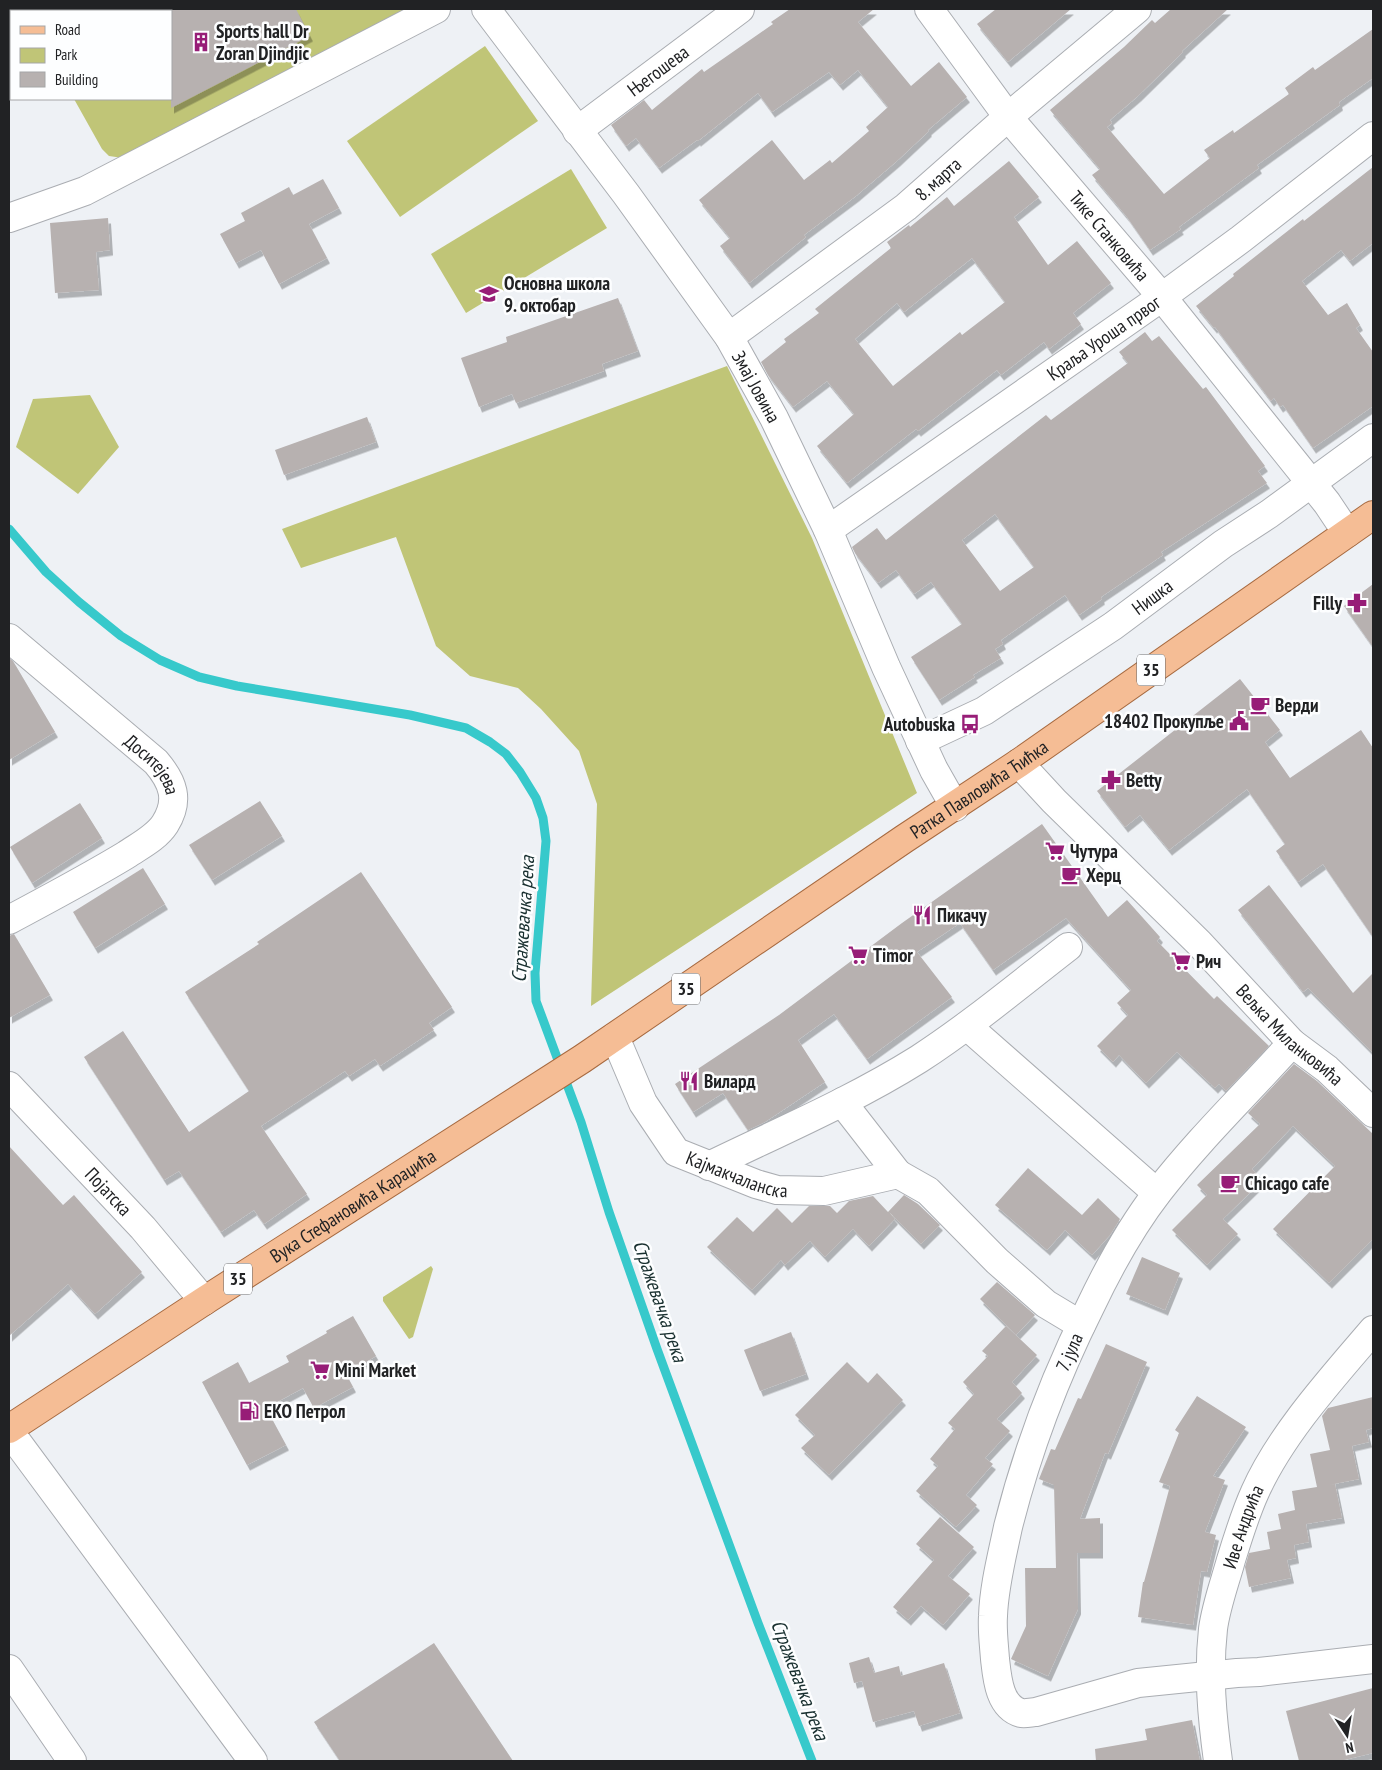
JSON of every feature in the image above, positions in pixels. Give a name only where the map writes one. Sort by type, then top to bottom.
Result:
[{"type":"main road","name":"Ратка Павловића Ћићка","points":[[521,1097],[615,1037],[904,839],[955,807],[1373,515]]},
{"type":"main road","name":"Вука Стефановића Караџића","points":[[9,1430],[204,1301],[521,1097]]},
{"type":"street","points":[[9,218],[85,191],[436,9]]},
{"type":"street","name":"Змај Јовина","points":[[486,9],[692,284],[729,337],[774,418],[828,530],[875,644],[920,741],[955,807]]},
{"type":"street","name":"Његошева","points":[[577,131],[740,9]]},
{"type":"street","name":"Тике Станковића","points":[[929,9],[1008,117],[1162,297],[1347,532]]},
{"type":"street","name":"8. марта","points":[[729,337],[906,207],[1008,117],[1137,9]]},
{"type":"street","name":"Краља Уроша првог","points":[[828,530],[1162,297],[1241,239],[1373,136]]},
{"type":"street","name":"Нишка","points":[[920,741],[984,711],[1113,626],[1223,544],[1269,514],[1373,438]]},
{"type":"street","name":"Доситејева","points":[[9,638],[156,762],[168,776],[173,799],[171,812],[164,826],[149,840],[96,873],[9,920]]},
{"type":"street","name":"Вељка Миланковића","points":[[1019,763],[1061,808],[1199,943],[1292,1043],[1327,1069],[1373,1112]]},
{"type":"street","points":[[708,1166],[842,1102],[918,1059],[967,1026],[1068,947]]},
{"type":"street","points":[[967,1026],[1157,1193]]},
{"type":"street","name":"Кајмакчаланска","points":[[615,1037],[643,1103],[676,1152],[708,1166],[777,1190],[824,1191],[898,1174]]},
{"type":"street","name":"7. јула","points":[[1210,1675],[1138,1683],[1036,1712],[1021,1713],[1005,1700],[997,1678],[993,1616],[1000,1561],[1031,1445],[1081,1325],[1111,1265],[1157,1193],[1220,1120],[1292,1043]]},
{"type":"street","name":"Појатска","points":[[9,1086],[143,1228],[204,1301]]},
{"type":"street","points":[[842,1102],[898,1174],[928,1191],[997,1262],[1046,1304],[1081,1325]]},
{"type":"street","name":"Иве Андрића","points":[[1218,1761],[1211,1709],[1210,1675],[1213,1628],[1219,1601],[1243,1521],[1255,1491],[1294,1428],[1320,1392],[1373,1330]]},
{"type":"street","points":[[9,1430],[253,1761]]},
{"type":"street","points":[[1210,1675],[1259,1672],[1373,1659]]},
{"type":"street","points":[[9,1669],[72,1761]]},
{"type":"green space","points":[[412,9],[123,158],[109,156],[102,149],[75,100],[172,100],[172,10],[26,10]]},
{"type":"green space","points":[[485,46],[538,121],[400,217],[347,141]]},
{"type":"green space","points":[[571,169],[607,228],[466,313],[431,254]]},
{"type":"green space","points":[[727,366],[812,538],[917,793],[591,1006],[597,804],[579,751],[541,709],[518,688],[470,676],[436,646],[396,537],[301,568],[282,529]]},
{"type":"green space","points":[[90,395],[119,447],[78,494],[16,447],[33,399]]},
{"type":"green space","points":[[431,1266],[433,1269],[413,1337],[409,1339],[383,1301],[383,1297]]},
{"type":"building","points":[[296,9],[310,36],[171,108],[171,10]]},
{"type":"building","points":[[790,9],[874,9],[858,22],[911,86],[939,62],[967,97],[856,196],[804,235],[806,237],[749,283],[720,246],[730,238],[699,200],[772,140],[804,180],[830,160],[832,163],[869,131],[866,127],[888,107],[858,70],[840,85],[829,72],[772,112],[758,93],[698,141],[659,168],[636,138],[626,146],[611,125],[644,100],[652,110],[702,69],[704,72],[773,24],[771,22]]},
{"type":"building","points":[[996,9],[1071,9],[1008,62],[977,24]]},
{"type":"building","points":[[1171,9],[1228,9],[1182,51],[1138,96],[1110,120],[1112,123],[1107,127],[1164,194],[1210,158],[1204,150],[1233,130],[1234,133],[1289,94],[1285,88],[1313,67],[1315,70],[1373,29],[1373,78],[1339,102],[1340,105],[1257,165],[1259,168],[1179,227],[1181,229],[1150,250],[1127,217],[1092,175],[1100,169],[1050,110],[1124,47],[1152,20],[1155,23]]},
{"type":"building","points":[[1009,161],[1039,197],[1014,217],[1048,265],[1077,241],[1111,283],[1073,313],[1081,324],[1049,349],[1044,342],[1001,375],[997,370],[918,431],[916,429],[847,483],[817,446],[854,414],[827,381],[793,407],[768,375],[761,362],[786,342],[784,339],[819,313],[815,309],[891,248],[887,242],[909,225],[910,227],[947,197],[954,206]],"holes":[[[972,258],[1005,302],[962,335],[960,332],[893,386],[855,339],[897,303],[904,312]]]},
{"type":"building","points":[[1373,167],[1373,243],[1350,261],[1341,250],[1302,281],[1328,315],[1347,303],[1360,325],[1356,328],[1373,352],[1373,406],[1313,448],[1283,405],[1280,407],[1274,398],[1271,401],[1215,327],[1196,306],[1303,219],[1304,221]]},
{"type":"building","points":[[323,179],[339,208],[309,224],[327,258],[279,284],[261,250],[236,263],[220,234],[245,221],[241,213],[289,187],[293,195]]},
{"type":"building","points":[[108,218],[110,250],[96,252],[99,290],[55,293],[50,223]]},
{"type":"building","points":[[618,298],[638,351],[602,364],[604,371],[516,403],[512,394],[479,407],[461,358],[507,342],[506,337]]},
{"type":"building","points":[[1145,332],[1152,341],[1159,336],[1203,389],[1206,387],[1265,466],[1258,471],[1267,483],[1161,552],[1163,555],[1101,597],[1102,599],[1079,615],[1065,595],[1001,640],[1003,644],[995,649],[1001,658],[973,675],[975,677],[939,700],[911,657],[962,624],[931,582],[914,594],[896,570],[878,583],[852,547],[877,528],[886,540],[1046,415],[1051,420],[1128,363],[1119,352]],"holes":[[[995,514],[1034,567],[1000,591],[962,540]]]},
{"type":"building","points":[[367,417],[376,442],[284,475],[275,450]]},
{"type":"building","points":[[1373,584],[1373,647],[1344,606]]},
{"type":"building","points":[[9,658],[13,661],[55,732],[9,760]]},
{"type":"building","points":[[1240,679],[1280,730],[1265,742],[1290,778],[1361,730],[1373,748],[1373,937],[1323,864],[1298,882],[1276,851],[1285,844],[1247,789],[1169,850],[1140,815],[1125,827],[1097,791]]},
{"type":"building","points":[[260,801],[282,836],[212,880],[189,845]]},
{"type":"building","points":[[80,803],[102,838],[32,883],[10,847]]},
{"type":"building","points":[[1042,824],[1108,917],[1127,900],[1160,937],[1157,941],[1214,999],[1217,996],[1269,1046],[1226,1091],[1219,1084],[1215,1088],[1177,1052],[1146,1083],[1119,1055],[1113,1062],[1097,1046],[1128,1015],[1117,1003],[1131,990],[1066,918],[993,970],[960,923],[917,952],[952,997],[867,1059],[834,1014],[798,1040],[825,1082],[765,1122],[748,1130],[723,1093],[693,1112],[675,1084],[779,1015],[902,923]]},
{"type":"building","points":[[143,868],[165,904],[95,948],[73,912]]},
{"type":"building","points":[[361,872],[452,1007],[429,1023],[434,1030],[380,1066],[375,1059],[349,1076],[345,1071],[261,1126],[307,1194],[264,1224],[254,1210],[221,1232],[179,1171],[164,1180],[84,1057],[123,1031],[189,1132],[249,1091],[185,992],[259,944],[257,942]]},
{"type":"building","points":[[1269,885],[1353,993],[1373,973],[1373,1053],[1308,988],[1303,992],[1238,910]]},
{"type":"building","points":[[14,934],[50,995],[9,1018],[9,936]]},
{"type":"building","points":[[1294,1064],[1317,1081],[1373,1134],[1373,1239],[1329,1283],[1273,1229],[1335,1166],[1293,1126],[1252,1169],[1263,1180],[1223,1219],[1238,1234],[1207,1265],[1172,1230],[1207,1195],[1197,1185],[1260,1124],[1248,1113]]},
{"type":"building","points":[[9,1146],[63,1205],[74,1195],[142,1272],[95,1314],[68,1284],[9,1336]]},
{"type":"building","points":[[1028,1168],[1082,1215],[1098,1198],[1120,1219],[1110,1235],[1092,1255],[1065,1230],[1047,1250],[995,1205]]},
{"type":"building","points":[[904,1195],[918,1204],[940,1225],[921,1244],[889,1212],[895,1219],[869,1246],[853,1229],[825,1257],[810,1241],[785,1265],[781,1260],[752,1290],[707,1247],[737,1217],[753,1232],[777,1208],[792,1223],[809,1206],[830,1206],[837,1213],[849,1201],[873,1196],[888,1212]]},
{"type":"building","points":[[1142,1257],[1180,1273],[1165,1310],[1126,1294]]},
{"type":"building","points":[[997,1282],[1035,1315],[1016,1335],[980,1299]]},
{"type":"building","points":[[353,1316],[376,1356],[346,1374],[353,1387],[314,1408],[303,1388],[266,1408],[286,1445],[247,1465],[202,1382],[238,1362],[249,1383],[289,1362],[286,1356]]},
{"type":"building","points":[[1006,1326],[1037,1355],[1012,1382],[1022,1393],[997,1419],[1010,1431],[985,1458],[993,1464],[966,1495],[977,1505],[956,1527],[916,1491],[938,1466],[930,1459],[955,1429],[948,1423],[974,1394],[963,1382],[988,1356],[982,1351]]},
{"type":"building","points":[[791,1332],[806,1374],[760,1391],[744,1350]]},
{"type":"building","points":[[1106,1344],[1147,1362],[1108,1454],[1105,1453],[1080,1519],[1100,1518],[1100,1553],[1077,1553],[1078,1609],[1048,1676],[1011,1659],[1026,1626],[1025,1568],[1056,1568],[1054,1485],[1039,1479],[1051,1449],[1055,1450],[1078,1398],[1081,1399]]},
{"type":"building","points":[[847,1362],[868,1383],[877,1373],[903,1400],[829,1475],[801,1448],[815,1435],[795,1415]]},
{"type":"building","points":[[1197,1396],[1246,1427],[1213,1476],[1225,1480],[1205,1532],[1216,1535],[1207,1572],[1201,1571],[1193,1625],[1138,1617],[1143,1582],[1170,1486],[1159,1482],[1179,1433],[1175,1430]]},
{"type":"building","points":[[1373,1397],[1373,1428],[1366,1430],[1369,1442],[1352,1446],[1359,1479],[1329,1485],[1335,1484],[1342,1518],[1306,1524],[1309,1542],[1294,1545],[1296,1558],[1287,1560],[1291,1578],[1249,1587],[1245,1567],[1249,1553],[1270,1549],[1267,1532],[1281,1529],[1278,1514],[1295,1510],[1292,1491],[1317,1487],[1310,1454],[1330,1450],[1322,1416],[1328,1408]]},
{"type":"building","points":[[940,1517],[974,1547],[948,1576],[970,1594],[943,1625],[921,1606],[908,1620],[893,1607],[934,1560],[916,1544]]},
{"type":"building","points":[[434,1643],[513,1761],[340,1761],[314,1722]]},
{"type":"building","points":[[869,1657],[874,1673],[899,1666],[901,1676],[944,1663],[960,1713],[919,1726],[914,1711],[873,1722],[862,1681],[854,1683],[849,1663]]},
{"type":"building","points":[[1373,1688],[1373,1753],[1340,1761],[1299,1761],[1286,1711]]},
{"type":"building","points":[[1192,1720],[1200,1761],[1096,1761],[1095,1749],[1147,1740],[1145,1729]]},
{"type":"waterway","name":"Стражевачка река","points":[[9,529],[46,572],[79,602],[121,636],[160,660],[199,677],[237,686],[410,715],[466,728],[506,754],[520,772],[536,798],[543,818],[546,841],[535,973],[536,1001],[581,1122],[609,1212],[657,1349],[758,1623],[812,1761]]},
{"type":"place","name":"Sports hall Dr Zoran Djindjic","points":[[201,42]]},
{"type":"place","name":"Основна школа 9. октобар","points":[[489,294]]},
{"type":"place","name":"Filly","points":[[1357,603]]},
{"type":"place","name":"Верди","points":[[1260,705]]},
{"type":"place","name":"18402 Прокупље","points":[[1239,721]]},
{"type":"place","name":"Autobuska","points":[[970,724]]},
{"type":"place","name":"Betty","points":[[1111,780]]},
{"type":"place","name":"Чутура","points":[[1055,851]]},
{"type":"place","name":"Херц","points":[[1071,875]]},
{"type":"place","name":"Пикачу","points":[[922,915]]},
{"type":"place","name":"Timor","points":[[858,955]]},
{"type":"place","name":"Рич","points":[[1181,961]]},
{"type":"place","name":"Вилард","points":[[689,1081]]},
{"type":"place","name":"Chicago cafe","points":[[1230,1183]]},
{"type":"place","name":"Mini Market","points":[[320,1370]]},
{"type":"place","name":"ЕКО Петрол","points":[[249,1411]]}]
